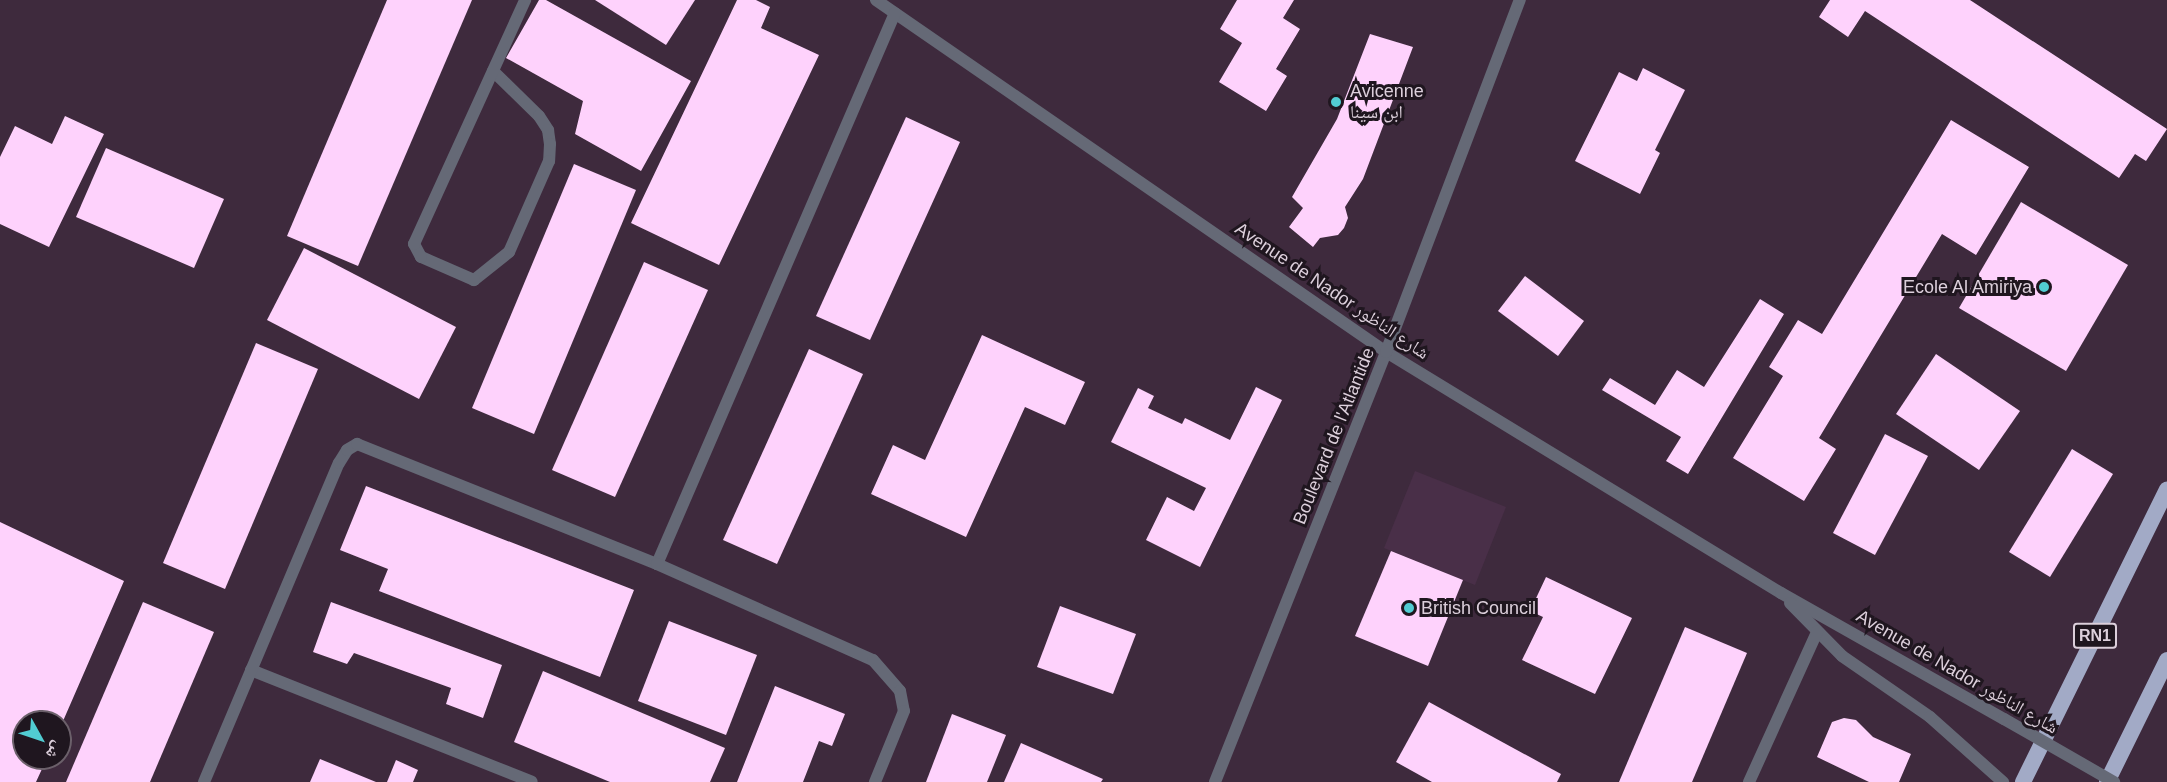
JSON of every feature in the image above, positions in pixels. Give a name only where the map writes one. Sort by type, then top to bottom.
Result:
[{"type":"highway","name":"RN1","points":[[2023,782],[2167,489]]},
{"type":"highway","points":[[2108,782],[2167,660]]},
{"type":"street","points":[[493,71],[539,116],[548,130],[549,161],[508,252],[474,280],[421,257],[414,244],[525,0]]},
{"type":"street","name":"Avenue de Nador شارع الناظور","points":[[876,0],[1386,352],[1781,593],[2114,782]]},
{"type":"street","name":"Boulevard de l'Atlantide","points":[[1215,782],[1386,352],[1520,0]]},
{"type":"street","points":[[657,564],[895,13]]},
{"type":"street","points":[[204,782],[339,463],[347,450],[357,444],[657,564],[873,660],[900,691],[904,711],[875,782]]},
{"type":"street","name":"Avenue de Nador شارع الناظور","points":[[1781,593],[1842,656],[1930,717],[2003,782]]},
{"type":"street","points":[[1749,782],[1817,632]]},
{"type":"street","points":[[251,670],[532,782]]},
{"type":"shaded area","points":[[1415,471],[1506,507],[1475,585],[1384,548]]},
{"type":"building","points":[[387,0],[472,0],[358,266],[287,236]]},
{"type":"building","points":[[539,0],[546,0],[691,81],[641,171],[575,134],[583,101],[506,58]]},
{"type":"building","points":[[595,0],[695,0],[666,45]]},
{"type":"building","points":[[737,0],[756,0],[770,7],[761,28],[819,55],[719,265],[631,223]]},
{"type":"building","points":[[1237,0],[1294,0],[1283,18],[1300,29],[1276,69],[1287,76],[1266,111],[1219,82],[1242,43],[1220,29]]},
{"type":"building","points":[[1830,0],[1970,0],[2167,129],[2146,161],[2135,154],[2119,178],[1865,11],[1848,37],[1819,17]]},
{"type":"building","points":[[1370,34],[1413,47],[1363,179],[1345,207],[1348,218],[1344,228],[1338,235],[1320,238],[1313,247],[1289,227],[1303,208],[1292,197],[1337,119]]},
{"type":"building","points":[[1643,68],[1685,90],[1655,150],[1660,153],[1640,194],[1575,161],[1619,72],[1637,81]]},
{"type":"building","points":[[65,116],[104,134],[49,247],[0,224],[0,157],[15,126],[52,144]]},
{"type":"building","points":[[906,117],[960,142],[870,340],[816,316]]},
{"type":"building","points":[[1951,120],[2029,167],[1976,255],[1942,234],[1819,438],[1836,449],[1804,501],[1733,458],[1783,376],[1769,367],[1798,320],[1822,334]]},
{"type":"building","points":[[106,148],[224,199],[194,268],[76,217]]},
{"type":"building","points":[[574,164],[636,190],[534,434],[472,408]]},
{"type":"building","name":"Ecole Al Amiriya","points":[[2021,202],[2128,265],[2066,371],[1959,308]]},
{"type":"building","points":[[304,248],[456,327],[419,399],[267,320]]},
{"type":"building","points":[[644,262],[708,290],[615,497],[552,470]]},
{"type":"building","points":[[1525,276],[1584,321],[1558,356],[1498,311]]},
{"type":"building","points":[[1760,299],[1784,314],[1688,474],[1666,461],[1681,437],[1602,390],[1610,378],[1655,405],[1677,370],[1704,387]]},
{"type":"building","points":[[982,335],[1085,382],[1065,425],[1025,407],[966,537],[871,494],[893,445],[925,460]]},
{"type":"building","points":[[256,343],[318,369],[225,589],[163,563]]},
{"type":"building","points":[[809,349],[863,374],[777,564],[723,540]]},
{"type":"building","points":[[1936,354],[2020,411],[1979,470],[1896,414]]},
{"type":"building","points":[[1256,387],[1282,400],[1200,567],[1146,540],[1167,497],[1194,511],[1206,488],[1111,442],[1138,388],[1154,396],[1148,408],[1182,424],[1185,418],[1230,440]]},
{"type":"building","points":[[1885,434],[1928,456],[1875,555],[1833,533]]},
{"type":"building","points":[[2072,449],[2113,474],[2050,577],[2009,552]]},
{"type":"building","points":[[366,486],[634,590],[600,677],[379,591],[388,569],[340,550]]},
{"type":"building","points":[[0,522],[124,581],[68,710],[12,710],[12,770],[42,770],[36,782],[0,782]]},
{"type":"building","name":"British Council","points":[[1391,551],[1463,580],[1428,666],[1355,636]]},
{"type":"building","points":[[1546,577],[1632,618],[1595,694],[1522,660],[1543,617],[1530,611]]},
{"type":"building","points":[[143,602],[214,632],[150,782],[66,782]]},
{"type":"building","points":[[331,602],[502,665],[483,718],[446,704],[451,688],[354,653],[347,664],[313,652]]},
{"type":"building","points":[[1060,606],[1136,634],[1113,694],[1037,667]]},
{"type":"building","points":[[669,621],[757,655],[726,735],[638,701]]},
{"type":"building","points":[[1685,627],[1747,653],[1692,782],[1619,782]]},
{"type":"building","points":[[543,671],[725,748],[710,782],[610,782],[514,742]]},
{"type":"building","points":[[775,686],[845,714],[832,746],[819,741],[803,782],[737,782]]},
{"type":"building","points":[[1429,702],[1561,774],[1557,782],[1432,782],[1396,762]]},
{"type":"building","points":[[952,714],[1006,735],[987,782],[926,782]]},
{"type":"building","points":[[1844,718],[1856,720],[1873,737],[1911,754],[1899,782],[1869,782],[1817,757],[1832,722]]},
{"type":"building","points":[[1021,743],[1103,779],[1101,782],[1004,782]]},
{"type":"building","points":[[320,759],[376,782],[310,782]]},
{"type":"building","points":[[396,760],[418,770],[413,782],[387,782]]},
{"type":"place","name":"Avicenne ابن سينا","points":[[1336,102]]},
{"type":"place","name":"Ecole Al Amiriya","points":[[2044,287]]},
{"type":"place","name":"British Council","points":[[1409,608]]}]
